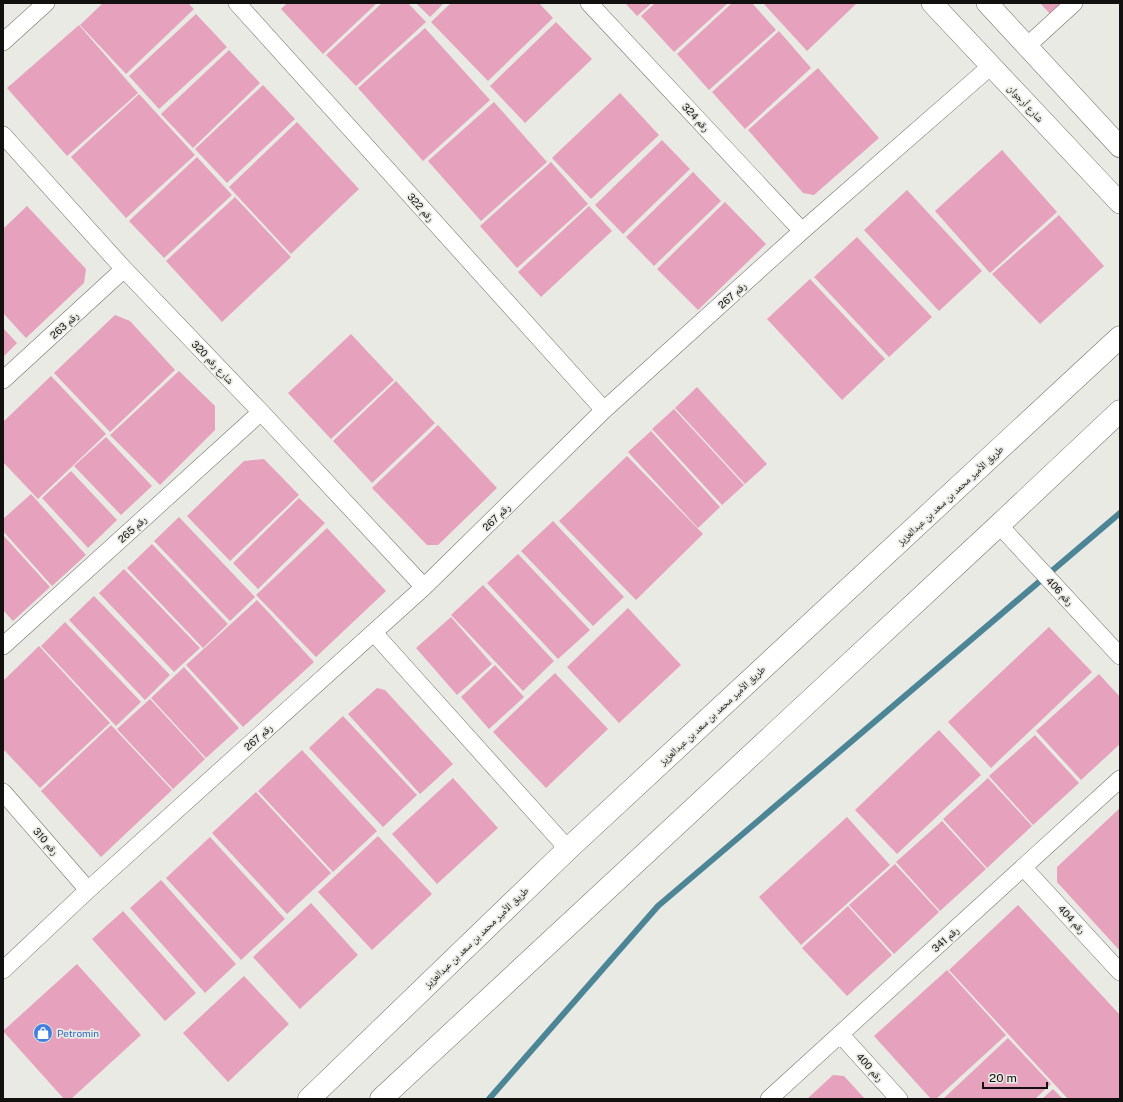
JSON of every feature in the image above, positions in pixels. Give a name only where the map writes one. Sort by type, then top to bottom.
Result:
[{"type":"main road","name":"طريق الأمير محمد بن سعد بن عبدالعزيز","points":[[309,1099],[568,849],[1120,337]]},
{"type":"main road","points":[[381,1099],[1120,411]]},
{"type":"street","points":[[3,42],[46,3]]},
{"type":"street","name":"رقم 324","points":[[589,3],[802,231]]},
{"type":"street","name":"شارع أرجوان","points":[[932,3],[1120,203]]},
{"type":"street","points":[[987,3],[1120,147]]},
{"type":"street","points":[[1027,46],[1074,3]]},
{"type":"street","name":"رقم 322","points":[[245,6],[604,410]]},
{"type":"street","name":"رقم 267","points":[[3,970],[88,890],[424,587],[604,410],[802,231],[990,66]]},
{"type":"street","name":"شارع رقم 320","points":[[3,135],[124,269],[261,412],[424,587]]},
{"type":"street","name":"رقم 263","points":[[3,380],[124,269]]},
{"type":"street","name":"رقم 265","points":[[3,646],[261,412]]},
{"type":"street","name":"رقم 406","points":[[999,525],[1120,656]]},
{"type":"street","points":[[374,633],[568,849]]},
{"type":"street","name":"رقم 341","points":[[770,1099],[1120,779]]},
{"type":"street","name":"رقم 310","points":[[3,792],[88,890]]},
{"type":"street","name":"رقم 404","points":[[1023,867],[1120,972]]},
{"type":"street","name":"رقم 400","points":[[840,1034],[899,1099]]},
{"type":"building","points":[[103,3],[188,3],[194,9],[126,74],[80,25]]},
{"type":"building","points":[[287,3],[377,3],[323,54],[281,9]]},
{"type":"building","points":[[382,3],[408,3],[426,22],[356,86],[326,55]]},
{"type":"building","points":[[416,3],[444,3],[430,17]]},
{"type":"building","points":[[451,3],[539,3],[553,18],[488,81],[431,22]]},
{"type":"building","points":[[625,3],[652,3],[637,16]]},
{"type":"building","points":[[655,3],[728,3],[674,52],[641,16]]},
{"type":"building","points":[[732,3],[752,3],[776,30],[709,90],[677,54]]},
{"type":"building","points":[[763,3],[857,3],[807,51]]},
{"type":"building","points":[[1040,3],[1063,3],[1051,15]]},
{"type":"building","points":[[196,14],[227,47],[159,109],[129,76]]},
{"type":"building","points":[[556,22],[592,59],[525,123],[490,86]]},
{"type":"building","points":[[79,25],[138,93],[67,156],[7,88]]},
{"type":"building","points":[[425,28],[490,100],[423,161],[358,88]]},
{"type":"building","points":[[779,31],[811,68],[745,129],[712,92]]},
{"type":"building","points":[[229,50],[260,83],[193,148],[161,114]]},
{"type":"building","points":[[818,68],[879,138],[814,195],[803,193],[748,130]]},
{"type":"building","points":[[263,85],[295,119],[227,183],[195,149]]},
{"type":"building","points":[[620,93],[659,135],[591,199],[552,158]]},
{"type":"building","points":[[139,94],[195,155],[126,218],[71,157]]},
{"type":"building","points":[[494,102],[547,162],[481,221],[428,161]]},
{"type":"building","points":[[297,122],[359,189],[291,254],[229,187]]},
{"type":"building","points":[[662,140],[690,169],[623,234],[595,205]]},
{"type":"building","points":[[1002,150],[1057,212],[990,273],[935,211]]},
{"type":"building","points":[[197,157],[232,195],[164,258],[129,221]]},
{"type":"building","points":[[551,162],[588,204],[517,268],[480,226]]},
{"type":"building","points":[[693,172],[721,201],[654,266],[626,237]]},
{"type":"building","points":[[907,190],[982,271],[939,311],[864,230]]},
{"type":"building","points":[[235,197],[291,257],[222,322],[166,261]]},
{"type":"building","points":[[725,202],[766,244],[698,310],[657,269]]},
{"type":"building","points":[[27,206],[86,269],[84,283],[26,338],[3,313],[3,229]]},
{"type":"building","points":[[589,206],[612,231],[541,297],[518,272]]},
{"type":"building","points":[[1059,215],[1104,266],[1040,324],[992,274]]},
{"type":"building","points":[[857,237],[932,317],[889,357],[814,277]]},
{"type":"building","points":[[810,279],[885,359],[842,400],[767,319]]},
{"type":"building","points":[[115,315],[130,321],[175,370],[110,432],[54,373]]},
{"type":"building","points":[[3,328],[17,343],[3,357]]},
{"type":"building","points":[[351,334],[394,380],[331,439],[288,393]]},
{"type":"building","points":[[179,371],[215,406],[215,430],[160,485],[110,435]]},
{"type":"building","points":[[51,376],[106,434],[38,499],[3,462],[3,422]]},
{"type":"building","points":[[396,381],[435,423],[372,483],[333,441]]},
{"type":"building","points":[[697,387],[767,464],[745,484],[675,408]]},
{"type":"building","points":[[674,409],[744,485],[722,505],[652,429]]},
{"type":"building","points":[[438,425],[497,488],[438,545],[427,545],[372,488]]},
{"type":"building","points":[[651,431],[720,507],[698,528],[628,452]]},
{"type":"building","points":[[106,437],[152,486],[121,515],[74,466]]},
{"type":"building","points":[[627,456],[703,534],[636,600],[559,521]]},
{"type":"building","points":[[264,459],[299,495],[230,561],[187,516],[244,461]]},
{"type":"building","points":[[71,471],[117,520],[88,548],[42,498]]},
{"type":"building","points":[[31,494],[86,555],[52,586],[3,531],[3,519]]},
{"type":"building","points":[[299,498],[325,523],[258,589],[233,563]]},
{"type":"building","points":[[179,517],[255,597],[230,621],[154,541]]},
{"type":"building","points":[[553,521],[624,597],[593,626],[521,551]]},
{"type":"building","points":[[327,528],[386,591],[316,657],[256,595]]},
{"type":"building","points":[[3,535],[50,587],[13,621],[3,610]]},
{"type":"building","points":[[152,544],[228,624],[203,648],[127,568]]},
{"type":"building","points":[[518,554],[590,630],[558,659],[487,583]]},
{"type":"building","points":[[124,569],[200,648],[174,672],[99,593]]},
{"type":"building","points":[[483,585],[554,661],[523,691],[451,615]]},
{"type":"building","points":[[94,596],[170,675],[145,700],[69,620]]},
{"type":"building","points":[[257,600],[314,662],[243,727],[186,665]]},
{"type":"building","points":[[628,608],[681,665],[619,723],[567,667]]},
{"type":"building","points":[[451,617],[492,664],[457,695],[416,648]]},
{"type":"building","points":[[65,622],[141,702],[116,726],[41,646]]},
{"type":"building","points":[[1049,627],[1092,672],[991,768],[948,722]]},
{"type":"building","points":[[39,646],[110,723],[40,788],[3,749],[3,681]]},
{"type":"building","points":[[495,665],[524,697],[489,729],[461,697]]},
{"type":"building","points":[[184,667],[239,728],[206,758],[151,698]]},
{"type":"building","points":[[555,673],[608,729],[546,788],[493,732]]},
{"type":"building","points":[[1099,674],[1120,697],[1120,744],[1081,780],[1036,731]]},
{"type":"building","points":[[377,688],[385,690],[453,764],[420,794],[348,714]]},
{"type":"building","points":[[150,699],[205,759],[173,789],[117,729]]},
{"type":"building","points":[[343,716],[417,795],[383,827],[309,748]]},
{"type":"building","points":[[111,725],[172,790],[101,857],[41,791]]},
{"type":"building","points":[[939,730],[981,775],[897,854],[855,810]]},
{"type":"building","points":[[1035,735],[1079,783],[1033,825],[989,776]]},
{"type":"building","points":[[302,750],[377,831],[333,872],[258,791]]},
{"type":"building","points":[[453,778],[498,828],[437,884],[392,834]]},
{"type":"building","points":[[988,778],[1032,826],[987,868],[943,819]]},
{"type":"building","points":[[256,792],[331,873],[287,914],[212,833]]},
{"type":"building","points":[[1120,808],[1120,951],[1057,882],[1057,867]]},
{"type":"building","points":[[847,817],[890,865],[801,945],[759,897]]},
{"type":"building","points":[[942,821],[986,869],[940,911],[896,862]]},
{"type":"building","points":[[378,836],[432,894],[372,950],[318,892]]},
{"type":"building","points":[[210,837],[285,919],[241,960],[166,878]]},
{"type":"building","points":[[895,864],[939,912],[894,954],[849,905]]},
{"type":"building","points":[[161,880],[236,964],[205,993],[130,908]]},
{"type":"building","points":[[311,903],[358,955],[300,1009],[253,957]]},
{"type":"building","points":[[1018,905],[1120,1015],[1120,1099],[1068,1099],[949,970]]},
{"type":"building","points":[[848,906],[892,955],[847,996],[802,948]]},
{"type":"building","points":[[123,911],[196,993],[165,1021],[92,939]]},
{"type":"building","points":[[77,964],[141,1035],[71,1099],[64,1099],[3,1031]]},
{"type":"building","points":[[947,970],[1006,1035],[936,1099],[931,1099],[874,1036]]},
{"type":"building","points":[[244,976],[289,1024],[228,1082],[183,1033]]},
{"type":"building","points":[[1008,1038],[1051,1084],[1035,1099],[943,1099]]},
{"type":"building","points":[[833,1075],[844,1076],[865,1099],[807,1099]]},
{"type":"building","points":[[1053,1089],[1063,1099],[1042,1099]]},
{"type":"waterway","points":[[489,1099],[658,906],[1120,513]]},
{"type":"place","name":"Petromin","points":[[43,1033]]}]
